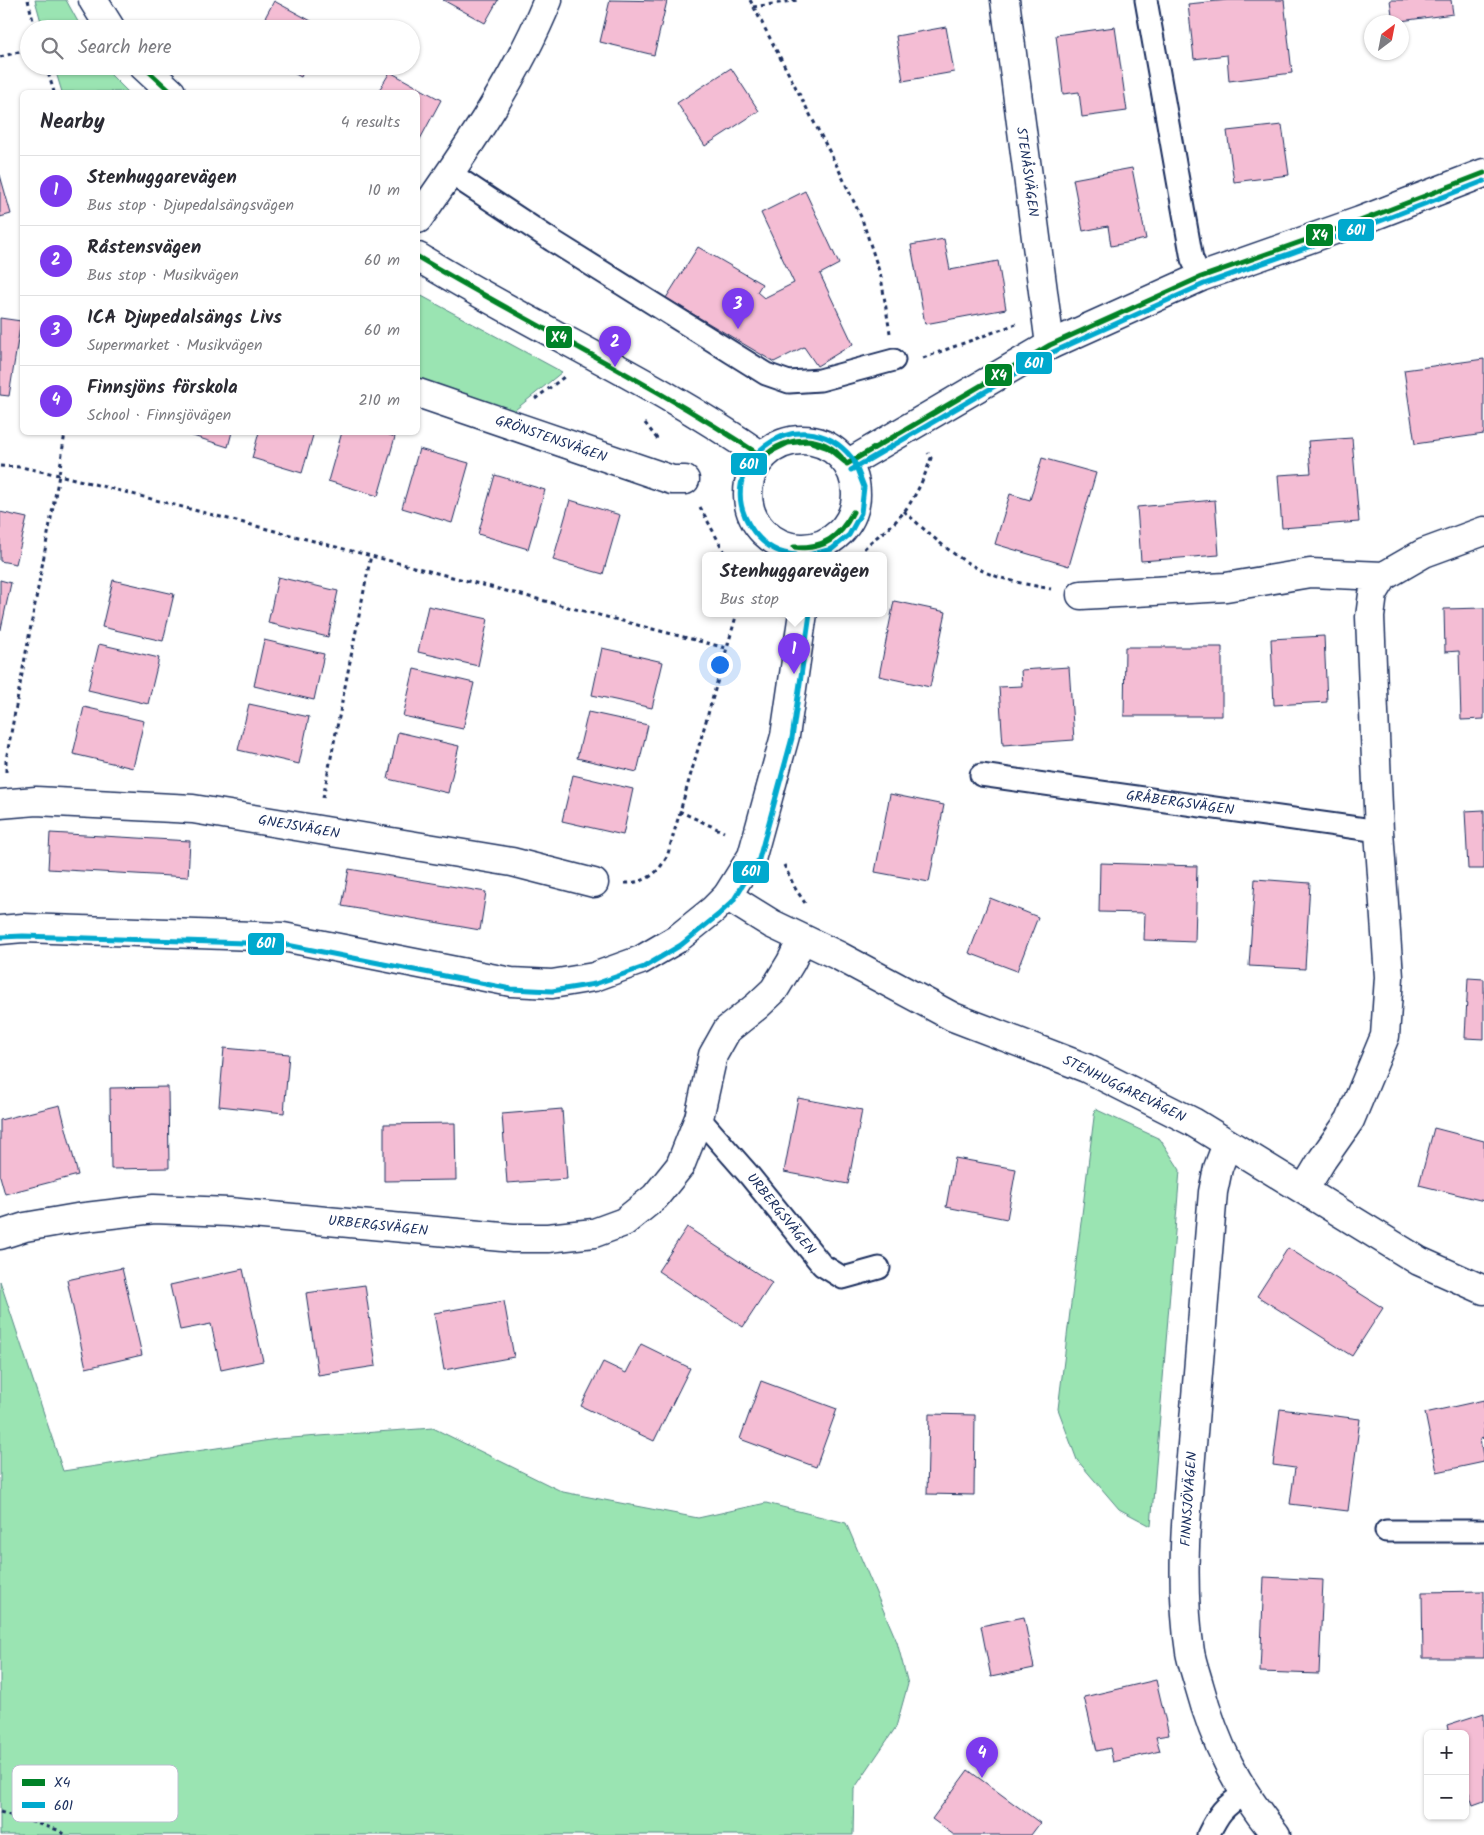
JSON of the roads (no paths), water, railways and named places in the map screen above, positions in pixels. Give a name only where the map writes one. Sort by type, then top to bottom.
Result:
[{"type":"street","points":[[93,0],[105,20]]},
{"type":"street","points":[[420,216],[497,100],[536,31],[548,0]]},
{"type":"street","name":"STENÅSVÄGEN","points":[[1005,0],[1050,345]]},
{"type":"street","points":[[153,75],[169,90]]},
{"type":"street","points":[[847,464],[1050,345],[1201,277],[1360,221],[1484,173]]},
{"type":"street","points":[[420,258],[458,282],[678,401],[763,457]]},
{"type":"street","name":"GRÖNSTENSVÄGEN","points":[[420,394],[672,480],[685,480]]},
{"type":"street","points":[[791,441],[822,444],[832,448],[847,464],[852,473],[856,494],[853,514],[848,524],[833,539],[803,552],[773,540],[758,525],[749,506],[749,484],[756,465],[763,457],[780,445],[791,441]]},
{"type":"street","points":[[1304,1190],[1350,1120],[1385,1036],[1389,977],[1379,832],[1370,617],[1373,594],[1384,576],[1424,553],[1484,531]]},
{"type":"street","points":[[1081,595],[1226,587],[1310,573],[1384,576]]},
{"type":"street","points":[[0,930],[23,928],[283,937],[511,982],[552,984],[594,977],[641,960],[677,939],[713,910],[727,896],[752,856],[785,736],[802,617]]},
{"type":"street","name":"GNEJSVÄGEN","points":[[3,803],[36,801],[193,809],[512,862],[594,883]]},
{"type":"street","name":"STENHUGGAREVÄGEN","points":[[727,896],[772,924],[839,956],[953,1017],[1086,1068],[1193,1122],[1419,1261],[1484,1290]]},
{"type":"street","name":"URBERGSVÄGEN","points":[[0,1235],[25,1227],[77,1218],[154,1209],[229,1212],[513,1238],[580,1236],[624,1222],[655,1197],[680,1166],[699,1118],[713,1054],[727,1030],[774,990],[802,939]]},
{"type":"street","name":"FINNSJÖVÄGEN","points":[[1227,1144],[1213,1192],[1191,1458],[1184,1568],[1186,1615],[1190,1654],[1204,1706],[1224,1756],[1244,1794],[1276,1835]]},
{"type":"lane","points":[[1146,0],[1192,259],[1201,277]]},
{"type":"lane","points":[[450,173],[554,241],[766,374],[789,382],[820,380],[894,360]]},
{"type":"lane","name":"GRÅBERGSVÄGEN","points":[[981,775],[1379,832]]},
{"type":"lane","name":"URBERGSVÄGEN","points":[[699,1118],[749,1175],[822,1265],[843,1278],[878,1268]]},
{"type":"lane","points":[[1386,1531],[1484,1531]]},
{"type":"lane","points":[[1208,1835],[1219,1814],[1227,1805],[1244,1794]]},
{"type":"place","name":"ICA Djupedalsängs Livs","points":[[738,329]]},
{"type":"place","name":"Råstensvägen","points":[[615,367]]},
{"type":"place","name":"Stenhuggarevägen","points":[[794,674]]},
{"type":"place","name":"Finnsjöns förskola","points":[[982,1778]]}]
